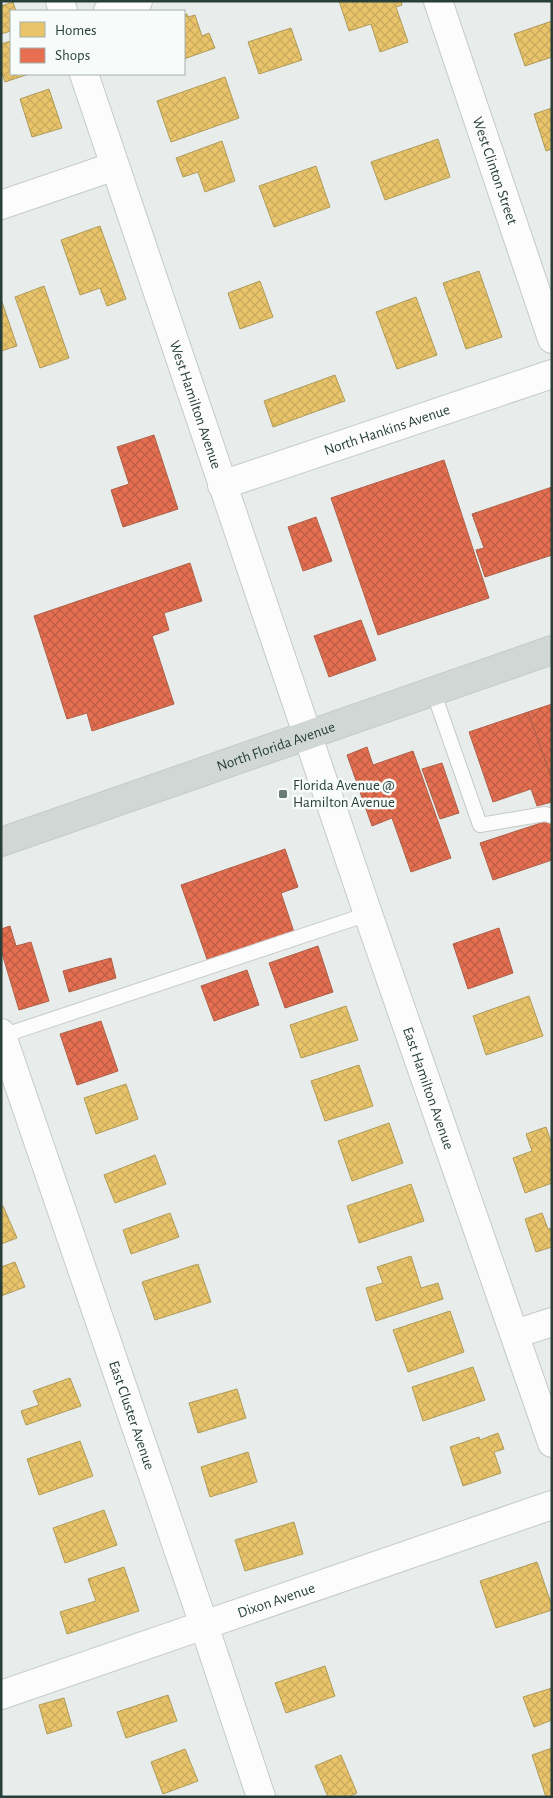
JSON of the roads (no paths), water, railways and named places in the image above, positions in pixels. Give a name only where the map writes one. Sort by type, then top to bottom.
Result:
[{"type":"main road","name":"North Florida Avenue","points":[[3,835],[552,650]]},
{"type":"street","points":[[111,10],[138,1]]},
{"type":"street","name":"West Clinton Street","points":[[438,1],[552,339]]},
{"type":"street","name":"West Hamilton Avenue","points":[[84,75],[307,734]]},
{"type":"street","points":[[1,205],[115,166]]},
{"type":"street","name":"North Hankins Avenue","points":[[222,485],[552,374]]},
{"type":"street","name":"East Hamilton Avenue","points":[[307,734],[552,1443]]},
{"type":"street","name":"East Cluster Avenue","points":[[2,1034],[204,1624],[261,1797]]},
{"type":"street","points":[[515,1334],[552,1322]]},
{"type":"street","name":"Dixon Avenue","points":[[1,1695],[552,1505]]},
{"type":"lane","points":[[433,691],[480,825],[545,814],[552,816]]},
{"type":"lane","points":[[2,1034],[368,914]]},
{"type":"place","name":"Florida Avenue @ Hamilton Avenue","points":[[283,794]]}]
